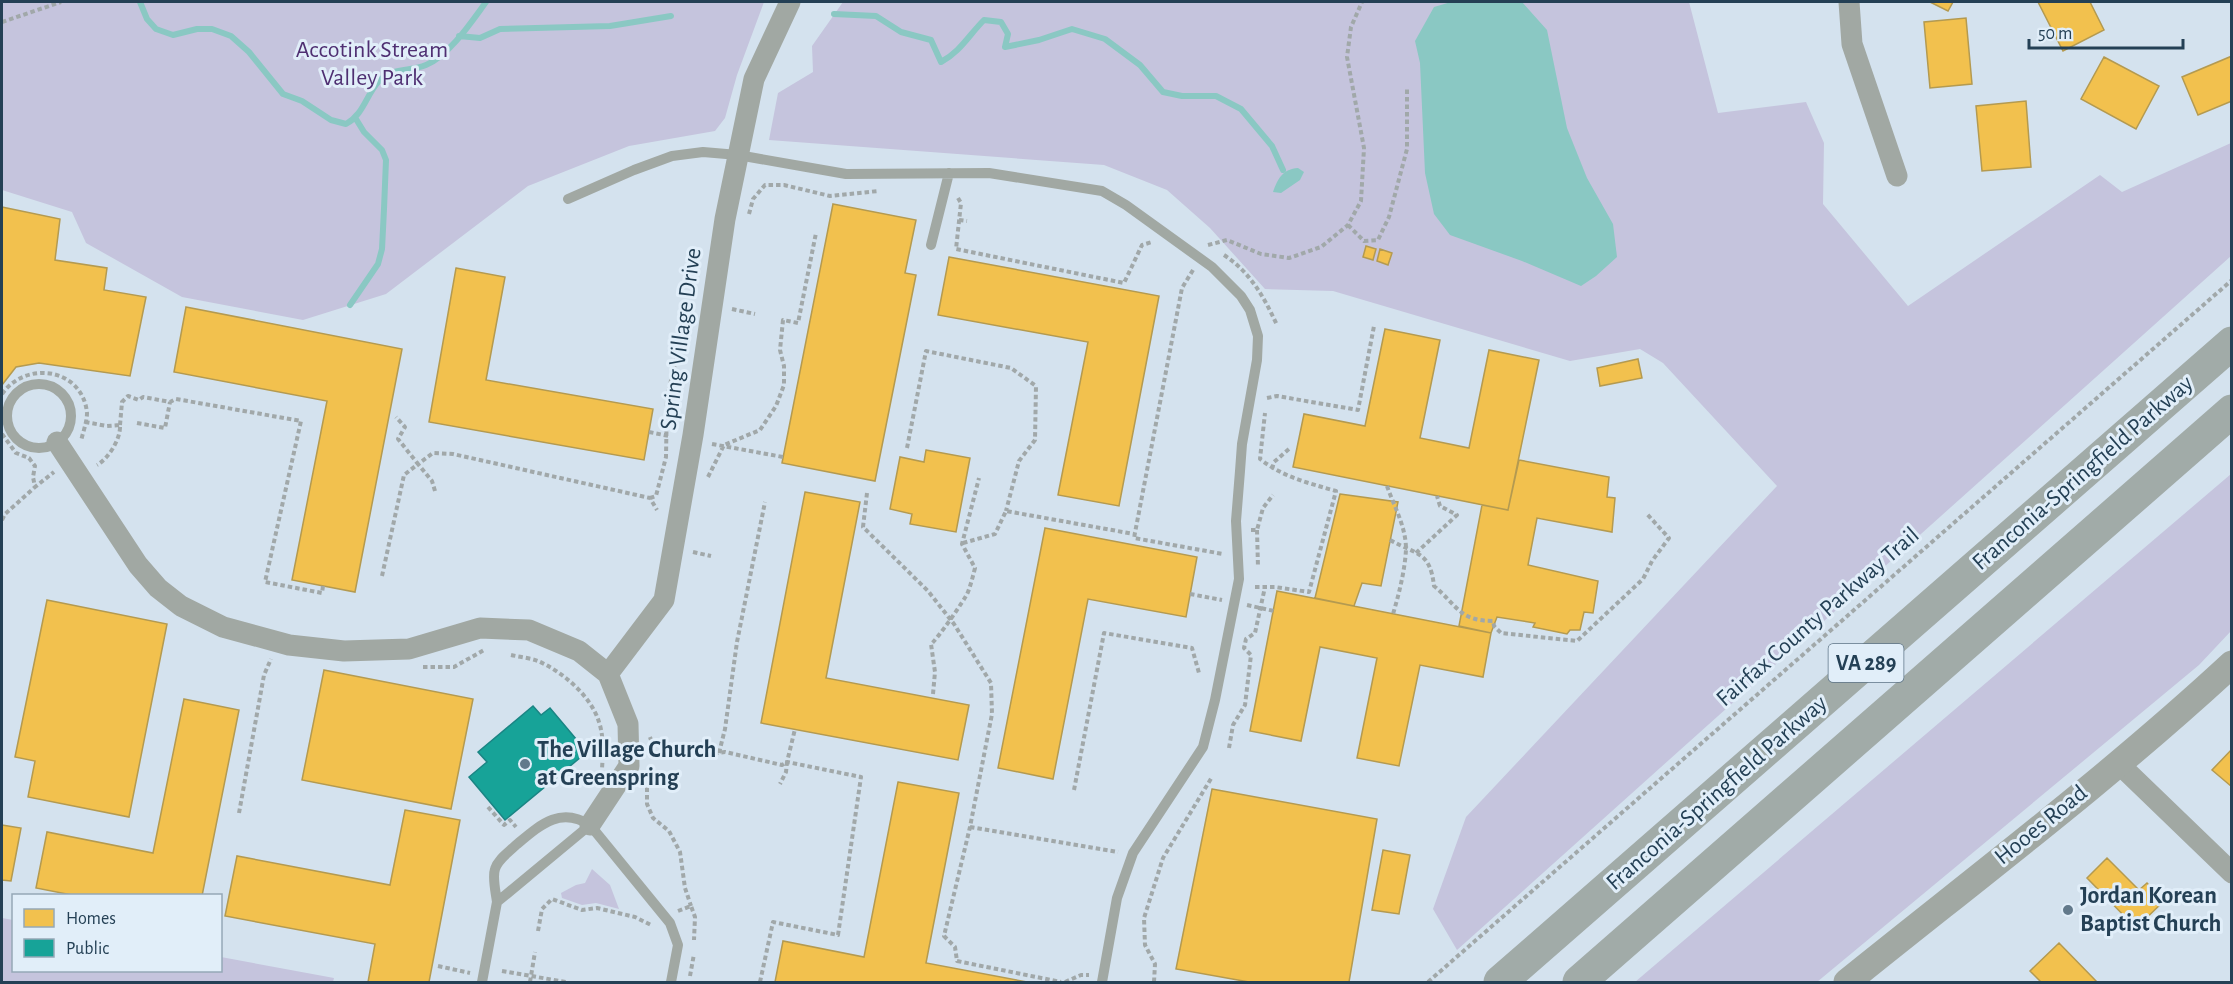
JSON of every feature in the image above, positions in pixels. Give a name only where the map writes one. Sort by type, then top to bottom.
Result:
[{"type":"main road","name":"Franconia-Springfield Parkway","points":[[1500,982],[2232,343]]},
{"type":"main road","name":"VA 289","points":[[1579,982],[2232,411]]},
{"type":"street","name":"Spring Village Drive","points":[[608,674],[663,600],[695,425],[724,219],[754,79],[790,2]]},
{"type":"street","points":[[1849,2],[1852,44],[1897,176]]},
{"type":"street","points":[[57,442],[138,565],[158,588],[181,606],[223,627],[289,645],[344,651],[409,649],[480,628],[530,630],[579,651],[608,674],[628,723],[629,766],[590,825]]},
{"type":"street","name":"Hooes Road","points":[[1847,982],[2118,764],[2232,664]]},
{"type":"street","points":[[2118,764],[2232,873]]},
{"type":"lane","points":[[568,199],[672,156],[703,152],[738,155],[846,174],[989,173],[1102,191],[1126,205],[1212,267],[1241,296],[1250,310],[1258,336],[1257,360],[1242,444],[1236,521],[1239,579],[1215,700],[1203,747],[1133,853],[1117,898],[1102,982]]},
{"type":"lane","points":[[931,245],[949,173]]},
{"type":"lane","points":[[45,384],[59,390],[68,402],[71,417],[66,432],[57,442],[41,448],[26,445],[13,436],[7,421],[8,406],[16,393],[29,385],[45,384]]},
{"type":"lane","points":[[478,978],[497,902],[494,871],[501,858],[536,829],[557,818],[579,818],[590,825],[670,923],[678,945],[672,982]]},
{"type":"lane","points":[[497,902],[590,825]]},
{"type":"path","points":[[2,22],[61,2]]},
{"type":"path","points":[[1208,245],[1227,240],[1261,254],[1289,258],[1321,247],[1348,225],[1361,201],[1364,148],[1347,57],[1351,27],[1362,2]]},
{"type":"path","points":[[1348,225],[1364,241],[1378,240],[1389,217],[1407,149],[1407,89]]},
{"type":"path","points":[[747,224],[753,200],[759,190],[765,185],[784,185]]},
{"type":"path","points":[[955,193],[961,203],[956,249],[1124,283],[1142,245],[1151,242],[1160,247]]},
{"type":"path","points":[[959,220],[967,221]]},
{"type":"path","points":[[708,479],[724,445],[759,430],[776,406],[784,385],[784,366],[780,350],[783,320],[798,323],[816,233]]},
{"type":"path","points":[[1186,262],[1195,268],[1182,288],[1134,538],[1222,555],[1223,545]]},
{"type":"path","name":"Fairfax County Parkway Trail","points":[[1428,982],[2232,280]]},
{"type":"path","points":[[733,298],[728,309],[755,315]]},
{"type":"path","points":[[382,576],[404,475],[433,453],[453,454],[650,498],[656,496],[666,457],[668,398],[683,328],[692,311]]},
{"type":"path","points":[[1267,398],[1277,396],[1358,410],[1374,326]]},
{"type":"path","points":[[907,448],[926,351],[1011,368],[1036,386],[1035,440],[1019,461],[1006,512],[995,534],[962,543]]},
{"type":"path","points":[[2,394],[17,378],[34,372],[49,372],[72,383],[82,398],[87,413],[80,448]]},
{"type":"path","points":[[1255,587],[1309,592],[1336,491],[1294,479],[1272,469],[1260,459],[1269,389]]},
{"type":"path","points":[[94,467],[105,460],[120,432],[122,402],[128,396],[139,400],[143,397],[170,402],[176,399],[301,422],[265,582],[321,593],[323,586]]},
{"type":"path","points":[[136,423],[165,428],[170,402]]},
{"type":"path","points":[[396,417],[405,427],[398,439],[432,481],[435,491]]},
{"type":"path","points":[[86,422],[106,426],[120,425]]},
{"type":"path","points":[[649,432],[672,436]]},
{"type":"path","points":[[2,434],[16,453],[29,458],[35,466],[33,477],[35,487]]},
{"type":"path","points":[[705,442],[783,457]]},
{"type":"path","points":[[1272,469],[1274,462],[1289,449]]},
{"type":"path","points":[[2,520],[5,514],[35,487],[60,468]]},
{"type":"path","points":[[933,694],[935,672],[931,645],[968,595],[975,568],[962,543],[979,478]]},
{"type":"path","points":[[1387,486],[1400,518],[1406,548],[1399,595],[1393,614]]},
{"type":"path","points":[[867,493],[862,527],[928,591],[949,618],[991,683],[992,714],[970,827],[944,936],[955,946],[957,961],[1063,982],[1081,975],[1089,976],[1089,967]]},
{"type":"path","points":[[1258,567],[1257,530],[1263,508],[1273,495]]},
{"type":"path","points":[[1416,553],[1457,516],[1440,506],[1437,496]]},
{"type":"path","points":[[650,498],[657,510]]},
{"type":"path","points":[[718,753],[765,502]]},
{"type":"path","points":[[1006,512],[1134,534]]},
{"type":"path","points":[[1390,540],[1424,556],[1432,569],[1434,586],[1466,617],[1493,621],[1494,626],[1501,633],[1576,641],[1643,579],[1652,561],[1667,543],[1669,538],[1646,513]]},
{"type":"path","points":[[1251,530],[1257,530]]},
{"type":"path","points":[[1228,748],[1233,724],[1245,705],[1251,655],[1244,648],[1245,639],[1256,633],[1265,587]]},
{"type":"path","points":[[1074,790],[1104,633],[1192,648],[1199,673]]},
{"type":"path","points":[[239,813],[264,675],[271,659],[265,651]]},
{"type":"path","points":[[511,655],[537,661],[558,671],[590,703]]},
{"type":"path","points":[[780,784],[786,772],[795,729]]},
{"type":"path","points":[[652,743],[677,750]]},
{"type":"path","points":[[699,756],[725,752],[782,765],[788,762],[861,777],[838,935],[773,922],[760,982]]},
{"type":"path","points":[[1154,982],[1155,964],[1145,945],[1144,918],[1163,858],[1212,777]]},
{"type":"path","points":[[647,780],[646,804],[653,818],[669,831],[680,852],[685,888],[691,906]]},
{"type":"path","points":[[488,807],[504,825],[510,820],[519,830]]},
{"type":"path","points":[[970,827],[1119,851],[1115,860]]},
{"type":"path","points":[[538,931],[542,909],[552,899],[582,910],[597,908],[635,917],[653,926],[660,925]]},
{"type":"path","points":[[530,982],[535,952]]},
{"type":"path","points":[[438,966],[478,978]]},
{"type":"path","points":[[502,970],[566,982]]},
{"type":"green space","name":"Accotink Stream Valley Park","points":[[2,2],[764,2],[737,75],[725,118],[715,131],[629,146],[528,186],[386,294],[303,320],[182,297],[86,243],[72,212],[2,190]]},
{"type":"green space","points":[[843,2],[1689,2],[1718,113],[1806,102],[1824,143],[1823,204],[1908,306],[2100,175],[2122,192],[2231,143],[2231,256],[1457,950],[1433,909],[1466,817],[1777,486],[1663,363],[1640,349],[1570,361],[1333,291],[1265,289],[1210,228],[1167,190],[1104,165],[769,140],[778,93],[813,72],[812,46]]},
{"type":"green space","points":[[2231,474],[2231,631],[2199,665],[1817,982],[1635,982]]},
{"type":"green space","points":[[592,869],[610,885],[619,909],[596,903],[582,905],[562,898],[561,893],[585,883]]},
{"type":"green space","points":[[2,918],[12,920],[12,972],[222,972],[222,957],[334,978],[333,982],[2,982]]},
{"type":"shaded area","points":[[1451,2],[1522,2],[1547,30],[1567,128],[1587,178],[1613,224],[1617,257],[1581,286],[1522,261],[1450,235],[1434,214],[1425,173],[1420,63],[1415,41],[1434,7]]},
{"type":"shaded area","points":[[1298,168],[1304,172],[1300,180],[1281,193],[1273,192],[1282,175],[1288,170]]},
{"type":"building: Homes","points":[[1930,2],[1953,2],[1948,11]]},
{"type":"building: Homes","points":[[2038,2],[2090,2],[2104,30],[2063,51]]},
{"type":"building: Homes","points":[[1966,18],[1972,84],[1930,88],[1924,22]]},
{"type":"building: Homes","points":[[2232,56],[2232,101],[2198,115],[2182,77]]},
{"type":"building: Homes","points":[[2104,57],[2159,86],[2136,129],[2081,99]]},
{"type":"building: Homes","points":[[2026,101],[2031,167],[1982,171],[1976,106]]},
{"type":"building: Homes","points":[[833,204],[916,220],[905,273],[916,275],[875,481],[782,463]]},
{"type":"building: Homes","points":[[2,207],[60,219],[55,260],[107,268],[104,290],[146,297],[130,376],[39,363],[16,367],[2,385]]},
{"type":"building: Homes","points":[[1366,246],[1376,249],[1373,260],[1363,257]]},
{"type":"building: Homes","points":[[1380,249],[1392,253],[1388,265],[1377,261]]},
{"type":"building: Homes","points":[[949,257],[1159,296],[1119,506],[1058,495],[1088,342],[938,315]]},
{"type":"building: Homes","points":[[456,268],[505,277],[486,380],[653,409],[644,460],[429,422]]},
{"type":"building: Homes","points":[[186,307],[402,349],[355,592],[292,580],[327,401],[174,372]]},
{"type":"building: Homes","points":[[1385,329],[1440,340],[1420,438],[1469,448],[1489,350],[1539,360],[1508,510],[1293,467],[1304,414],[1365,426]]},
{"type":"building: Homes","points":[[1638,359],[1642,378],[1600,386],[1597,368]]},
{"type":"building: Homes","points":[[926,450],[970,458],[956,532],[910,524],[912,514],[890,509],[900,457],[924,462]]},
{"type":"building: Homes","points":[[1519,460],[1609,477],[1607,497],[1615,498],[1612,532],[1537,518],[1528,565],[1598,581],[1593,613],[1584,612],[1580,630],[1570,630],[1567,634],[1533,627],[1535,623],[1497,617],[1491,633],[1459,626],[1482,505],[1508,510]]},
{"type":"building: Homes","points":[[805,492],[860,502],[826,678],[969,705],[958,760],[761,723]]},
{"type":"building: Homes","points":[[1340,494],[1398,502],[1381,586],[1362,583],[1354,606],[1315,598]]},
{"type":"building: Homes","points":[[1045,528],[1197,557],[1186,617],[1088,599],[1053,779],[998,768]]},
{"type":"building: Homes","points":[[1277,591],[1491,633],[1483,677],[1420,665],[1399,766],[1357,758],[1377,658],[1320,647],[1301,741],[1250,731]]},
{"type":"building: Homes","points":[[47,600],[167,624],[129,817],[28,797],[35,761],[15,757]]},
{"type":"building: Homes","points":[[324,670],[473,699],[451,809],[302,780]]},
{"type":"building: Homes","points":[[184,699],[239,710],[202,894],[67,894],[36,888],[47,832],[153,853]]},
{"type":"building: Homes","points":[[2232,749],[2232,787],[2212,770]]},
{"type":"building: Homes","points":[[898,782],[959,793],[926,963],[1027,982],[775,982],[783,941],[864,957]]},
{"type":"building: Homes","points":[[1212,789],[1377,819],[1349,982],[1249,982],[1176,969]]},
{"type":"building: Homes","points":[[405,810],[460,820],[429,982],[368,982],[375,944],[225,916],[237,856],[390,885]]},
{"type":"building: Homes","points":[[2,825],[21,828],[11,881],[2,880]]},
{"type":"building: Homes","points":[[1383,850],[1410,855],[1399,914],[1372,910]]},
{"type":"building: Homes","points":[[2107,858],[2139,890],[2147,883],[2164,901],[2136,928],[2087,878]]},
{"type":"building: Homes","points":[[2059,943],[2097,982],[2041,982],[2030,971]]},
{"type":"building: Public","points":[[533,706],[541,715],[550,708],[587,752],[505,820],[469,777],[487,762],[478,752]]},
{"type":"waterway","points":[[140,2],[147,19],[156,29],[173,35],[197,29],[212,29],[231,36],[249,52],[283,94],[302,101],[331,120],[346,124],[357,115],[375,86],[384,77],[426,65],[443,54],[486,2]]},
{"type":"waterway","points":[[834,14],[876,16],[901,32],[931,40],[941,62],[959,48],[984,20],[1001,22],[1008,34],[1005,47],[1039,40],[1072,29],[1105,39],[1140,65],[1163,92],[1182,96],[1216,96],[1241,109],[1272,146],[1283,170]]},
{"type":"waterway","points":[[459,36],[480,38],[500,29],[610,26],[671,16]]},
{"type":"waterway","points":[[350,305],[378,264],[382,249],[386,160],[382,150],[364,132],[356,119]]},
{"type":"place","name":"The Village Church at Greenspring","points":[[525,764]]},
{"type":"place","name":"Jordan Korean Baptist Church","points":[[2068,910]]}]
